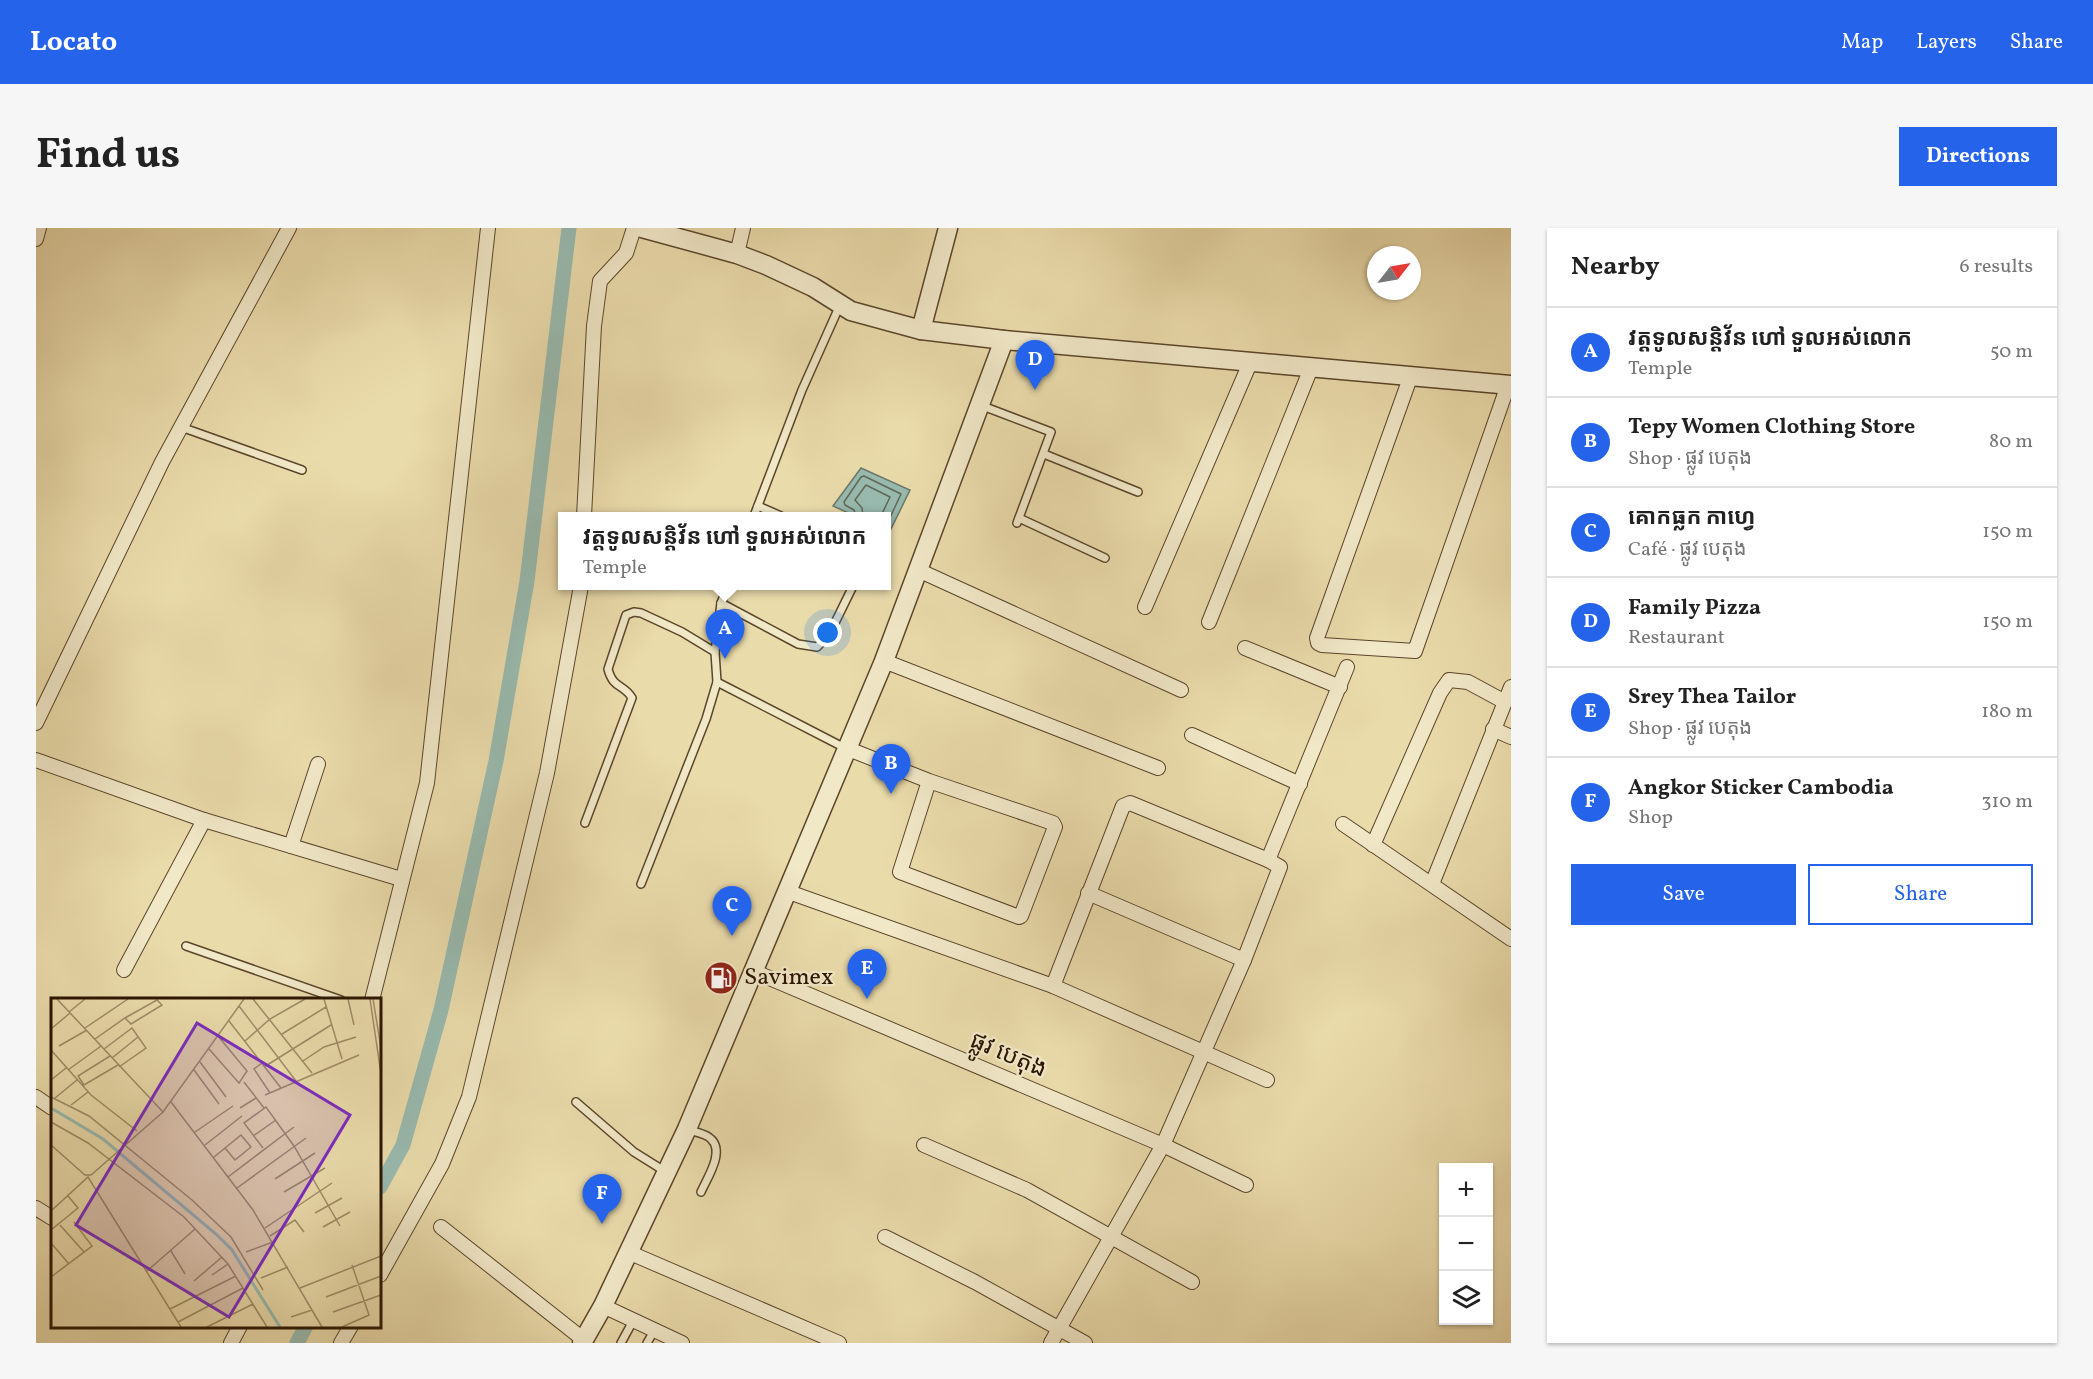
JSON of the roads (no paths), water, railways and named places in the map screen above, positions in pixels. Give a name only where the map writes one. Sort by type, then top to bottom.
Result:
[{"type":"street","points":[[36,239],[39,228]]},
{"type":"street","points":[[36,723],[157,472],[289,228]]},
{"type":"street","points":[[372,998],[427,783],[488,228]]},
{"type":"street","points":[[584,512],[594,326],[600,281],[626,253],[634,228]]},
{"type":"street","points":[[642,228],[737,254],[813,287],[851,310],[921,330],[1004,340],[1410,378],[1510,385],[1415,651],[1322,645],[1318,643],[1317,638],[1410,378]]},
{"type":"street","points":[[737,254],[743,228]]},
{"type":"street","points":[[921,330],[948,228]]},
{"type":"street","points":[[441,1227],[583,1342],[603,1306],[687,1128],[884,661],[1004,340]]},
{"type":"street","points":[[1146,608],[1250,363]]},
{"type":"street","points":[[1209,622],[1311,368]]},
{"type":"street","points":[[918,570],[1181,690]]},
{"type":"street","points":[[381,1273],[442,1164],[469,1097],[547,773],[580,590]]},
{"type":"street","points":[[1245,648],[1340,687]]},
{"type":"street","points":[[884,661],[1158,768]]},
{"type":"street","points":[[1269,860],[1347,667]]},
{"type":"street","points":[[1373,845],[1440,693],[1449,680],[1468,682],[1505,702]]},
{"type":"street","points":[[1432,884],[1511,687]]},
{"type":"street","points":[[1493,729],[1511,737]]},
{"type":"street","points":[[1192,735],[1300,784]]},
{"type":"street","points":[[846,748],[928,781],[1055,825],[1023,915],[1019,917],[900,872],[928,781]]},
{"type":"street","points":[[36,760],[204,820],[401,879]]},
{"type":"street","points":[[291,846],[318,764]]},
{"type":"street","points":[[1051,1343],[1163,1145],[1244,960],[1280,867],[1269,860],[1126,803],[1088,893],[1053,986]]},
{"type":"street","points":[[124,970],[204,820]]},
{"type":"street","points":[[1343,824],[1511,939]]},
{"type":"street","points":[[786,891],[1053,986],[1267,1080]]},
{"type":"street","points":[[1088,893],[1244,960]]},
{"type":"street","name":"ផ្លូវ បេតុង","points":[[753,971],[1163,1145],[1246,1185]]},
{"type":"street","points":[[36,1097],[51,1107]]},
{"type":"street","points":[[924,1145],[1027,1190],[1192,1282]]},
{"type":"street","points":[[36,1208],[51,1217]]},
{"type":"street","points":[[885,1237],[975,1282],[1085,1343]]},
{"type":"street","points":[[628,1252],[839,1343]]},
{"type":"street","points":[[603,1306],[633,1322],[651,1337],[682,1343]]},
{"type":"street","points":[[341,1343],[350,1328]]},
{"type":"lane","points":[[756,512],[802,390],[840,305]]},
{"type":"lane","points":[[980,405],[1051,432],[1018,521],[1106,558]]},
{"type":"lane","points":[[181,427],[302,470]]},
{"type":"lane","points":[[1044,454],[1138,492]]},
{"type":"lane","points":[[758,506],[772,512]]},
{"type":"lane","points":[[641,884],[706,719],[717,682],[716,652],[721,603],[726,590]]},
{"type":"lane","points":[[721,603],[798,645],[817,647],[829,635],[851,590]]},
{"type":"lane","points":[[585,823],[632,698],[629,692],[614,684],[608,669],[626,615],[634,612],[641,613],[682,632],[716,652]]},
{"type":"lane","points":[[717,682],[846,748]]},
{"type":"lane","points":[[186,946],[338,998]]},
{"type":"lane","points":[[576,1102],[634,1152],[666,1173]]},
{"type":"lane","points":[[687,1128],[711,1138],[716,1146],[717,1155],[701,1192]]},
{"type":"lane","points":[[621,1343],[633,1322]]},
{"type":"water","points":[[861,468],[910,490],[891,529],[891,512],[846,512],[833,506]]},
{"type":"waterway","points":[[381,1185],[403,1145],[441,1010],[496,761],[527,581],[569,228]]},
{"type":"waterway","points":[[297,1343],[305,1328]]},
{"type":"place","name":"Family Pizza","points":[[1035,390]]},
{"type":"place","name":"វត្តទូលសន្តិវ័ន ហៅ ទួលអស់លោក","points":[[725,659]]},
{"type":"place","name":"Tepy Women Clothing Store","points":[[891,794]]},
{"type":"place","name":"គោកធ្លក កាហ្វេ","points":[[732,936]]},
{"type":"place","name":"Savimex","points":[[721,978]]},
{"type":"place","name":"Srey Thea Tailor","points":[[867,999]]},
{"type":"place","name":"Angkor Sticker Cambodia","points":[[602,1224]]}]
